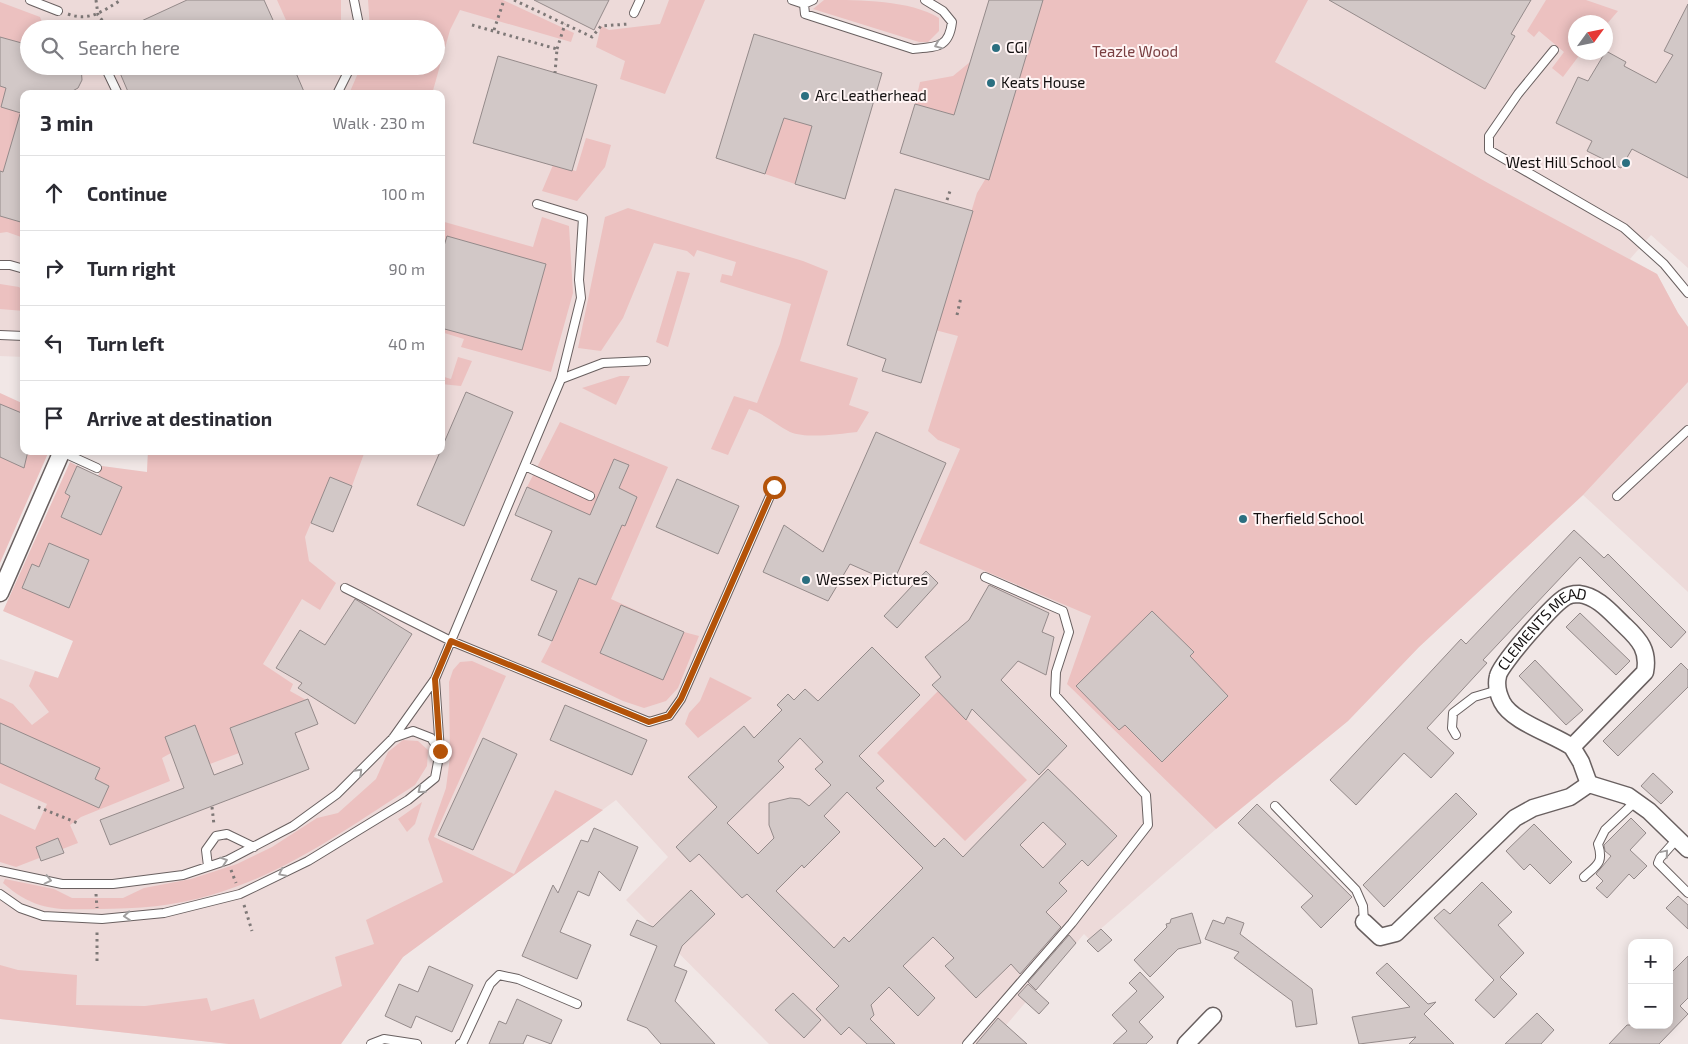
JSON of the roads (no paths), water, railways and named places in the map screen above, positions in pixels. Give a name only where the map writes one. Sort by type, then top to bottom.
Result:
[{"type":"street","points":[[0,592],[61,455]]},
{"type":"street","name":"CLEMENTS MEAD","points":[[1577,594],[1597,600],[1640,641],[1647,662],[1646,672],[1572,747],[1514,716],[1503,703],[1498,690],[1498,675],[1503,663],[1565,597],[1577,594]]},
{"type":"street","points":[[1572,747],[1581,762],[1589,784]]},
{"type":"street","points":[[1589,784],[1628,796],[1636,801],[1683,844]]},
{"type":"street","points":[[1364,922],[1380,937],[1396,933],[1515,818],[1533,808],[1570,797],[1589,784]]},
{"type":"street","points":[[1186,1044],[1213,1016]]},
{"type":"lane","points":[[30,0],[58,11]]},
{"type":"lane","points":[[354,0],[358,20]]},
{"type":"lane","points":[[634,13],[640,0]]},
{"type":"lane","points":[[792,0],[804,4],[812,0]]},
{"type":"lane","points":[[804,4],[805,14],[913,49],[930,48],[944,44],[950,37],[952,22],[943,11],[924,0]]},
{"type":"lane","points":[[1554,50],[1518,94],[1489,136],[1489,150],[1624,228],[1664,264],[1688,293]]},
{"type":"lane","points":[[109,75],[116,90]]},
{"type":"lane","points":[[339,90],[346,75]]},
{"type":"lane","points":[[0,871],[62,884],[113,884],[183,875],[228,860],[294,826],[337,794],[393,738],[435,679],[561,379],[581,298],[579,280],[583,218],[537,204]]},
{"type":"lane","points":[[0,265],[10,264],[20,268]]},
{"type":"lane","points":[[0,335],[20,336]]},
{"type":"lane","points":[[561,379],[603,363],[646,361]]},
{"type":"lane","points":[[1617,496],[1688,430]]},
{"type":"lane","points":[[69,455],[98,468]]},
{"type":"lane","points":[[525,466],[590,496]]},
{"type":"lane","points":[[345,588],[451,641],[649,722],[669,716],[681,699],[774,487]]},
{"type":"lane","points":[[967,1044],[1072,923],[1148,825],[1146,796],[1055,695],[1056,672],[1069,632],[1063,611],[985,577]]},
{"type":"lane","points":[[0,894],[20,908],[43,916],[98,918],[164,913],[240,894],[308,861],[408,800],[435,778],[440,751],[435,679]]},
{"type":"lane","points":[[1456,735],[1452,728],[1453,713],[1474,697],[1498,690]]},
{"type":"lane","points":[[393,738],[413,731],[430,738],[440,751]]},
{"type":"lane","points":[[1584,877],[1600,862],[1602,856],[1598,844],[1605,830],[1636,801]]},
{"type":"lane","points":[[1275,806],[1356,890],[1363,906],[1364,922]]},
{"type":"lane","points":[[208,866],[206,850],[216,836],[227,834],[254,847]]},
{"type":"lane","points":[[1683,844],[1660,858],[1658,863],[1688,893]]},
{"type":"lane","points":[[460,1044],[463,1042],[490,984],[499,975],[518,979],[577,1004]]},
{"type":"lane","points":[[371,1044],[384,1039],[418,1044]]},
{"type":"place","name":"CGI","points":[[996,48]]},
{"type":"place","name":"Keats House","points":[[991,83]]},
{"type":"place","name":"Arc Leatherhead","points":[[805,96]]},
{"type":"place","name":"West Hill School","points":[[1626,163]]},
{"type":"place","name":"Therfield School","points":[[1243,519]]},
{"type":"place","name":"Wessex Pictures","points":[[806,580]]},
{"type":"park label","name":"Teazle Wood","points":[[1135,52]]}]
